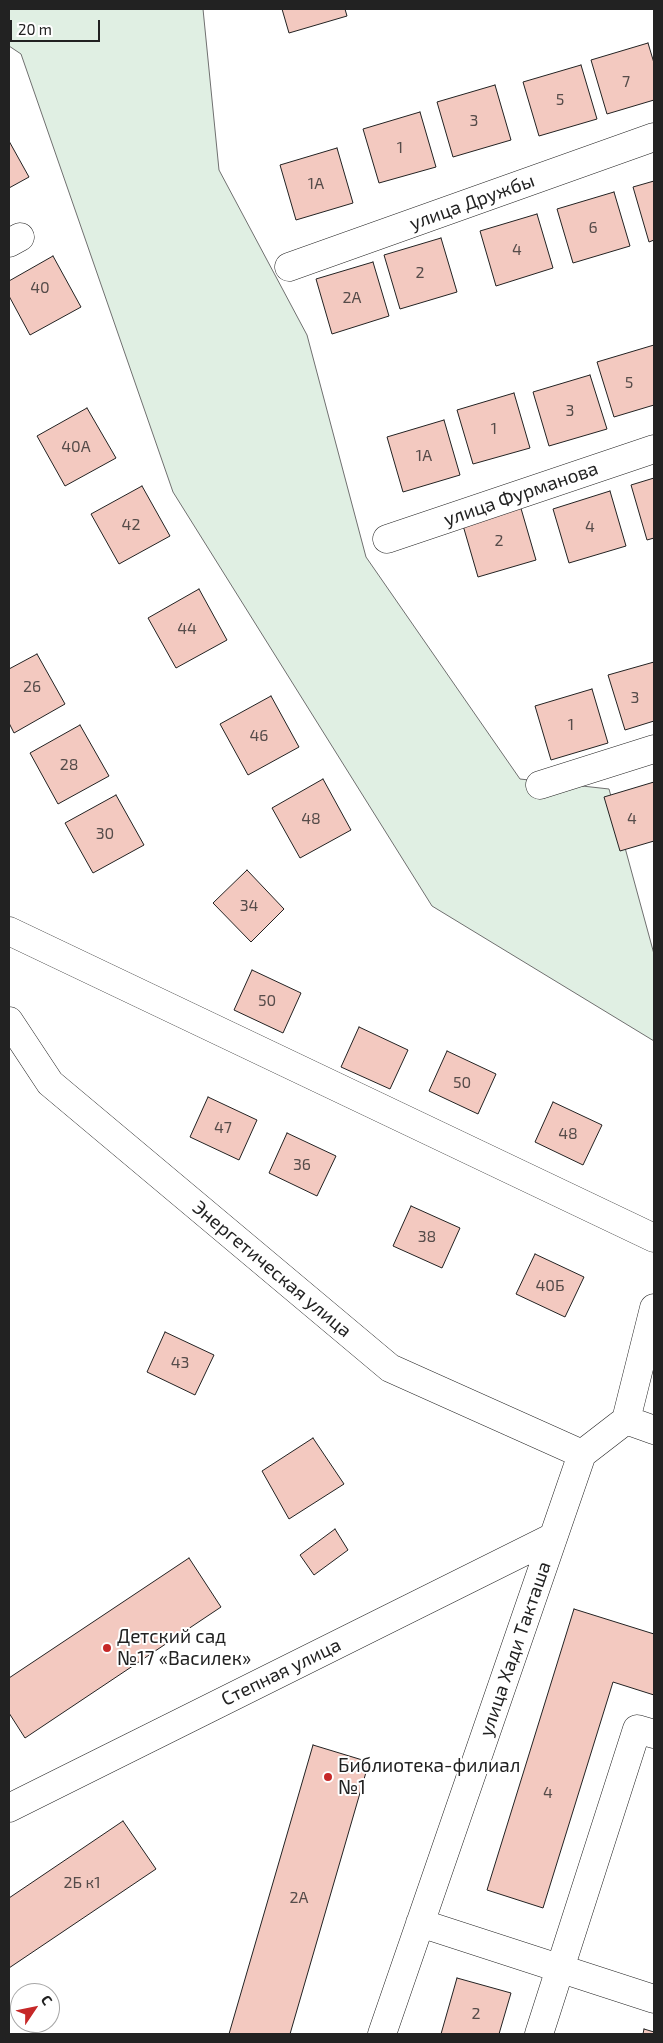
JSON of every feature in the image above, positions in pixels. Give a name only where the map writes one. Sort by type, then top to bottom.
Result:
[{"type":"street","name":"улица Дружбы","points":[[289,268],[654,137]]},
{"type":"street","name":"улица Фурманова","points":[[387,539],[654,449]]},
{"type":"street","points":[[540,785],[654,749]]},
{"type":"street","points":[[9,931],[654,1238]]},
{"type":"street","name":"Энергетическая улица","points":[[9,1021],[50,1083],[390,1368],[582,1454]]},
{"type":"street","points":[[582,1454],[626,1420],[654,1308]]},
{"type":"street","points":[[626,1420],[654,1430]]},
{"type":"street","name":"улица Хади Такташа","points":[[382,2034],[582,1454]]},
{"type":"street","name":"Степная улица","points":[[9,1808],[553,1537]]},
{"type":"street","points":[[539,2034],[637,1729],[654,1734]]},
{"type":"street","points":[[420,1923],[654,1999]]},
{"type":"green space","points":[[9,9],[203,9],[219,170],[307,335],[366,557],[520,779],[609,789],[654,954],[654,1041],[432,906],[173,492],[21,54],[9,46]]},
{"type":"building","points":[[282,9],[345,9],[347,16],[289,33]]},
{"type":"building","points":[[648,43],[654,63],[654,100],[607,114],[591,60]]},
{"type":"building","points":[[581,65],[597,119],[539,136],[523,82]]},
{"type":"building","points":[[495,85],[511,140],[453,157],[437,102]]},
{"type":"building","points":[[420,112],[436,167],[379,183],[363,129]]},
{"type":"building","points":[[9,141],[29,177],[9,188]]},
{"type":"building","points":[[337,148],[353,203],[296,220],[280,165]]},
{"type":"building","points":[[654,181],[654,240],[649,242],[633,187]]},
{"type":"building","points":[[614,192],[630,246],[573,263],[557,209]]},
{"type":"building","points":[[537,214],[553,268],[496,286],[480,231]]},
{"type":"building","points":[[441,238],[457,292],[400,309],[384,255]]},
{"type":"building","points":[[53,256],[81,307],[30,335],[9,296],[9,281]]},
{"type":"building","points":[[373,262],[389,316],[332,334],[316,279]]},
{"type":"building","points":[[654,345],[654,405],[614,417],[597,362]]},
{"type":"building","points":[[590,375],[607,429],[549,446],[533,392]]},
{"type":"building","points":[[514,393],[530,448],[473,464],[457,410]]},
{"type":"building","points":[[87,408],[116,458],[65,486],[37,436]]},
{"type":"building","points":[[444,420],[460,475],[403,492],[387,437]]},
{"type":"building","points":[[654,478],[654,538],[647,540],[631,485]]},
{"type":"building","points":[[142,486],[170,536],[119,564],[91,514]]},
{"type":"building","points":[[610,491],[626,546],[569,563],[553,509]]},
{"type":"building","points":[[520,505],[536,560],[478,577],[462,522]]},
{"type":"building","points":[[199,589],[227,640],[176,668],[148,618]]},
{"type":"building","points":[[37,654],[65,704],[14,733],[9,723],[9,669]]},
{"type":"building","points":[[654,662],[654,721],[625,730],[608,675]]},
{"type":"building","points":[[592,689],[608,743],[551,760],[535,706]]},
{"type":"building","points":[[271,696],[299,747],[248,775],[220,724]]},
{"type":"building","points":[[80,725],[109,776],[58,804],[30,753]]},
{"type":"building","points":[[323,779],[351,830],[300,858],[272,808]]},
{"type":"building","points":[[654,782],[654,841],[620,851],[604,797]]},
{"type":"building","points":[[116,795],[144,845],[93,873],[65,823]]},
{"type":"building","points":[[247,870],[284,909],[251,942],[213,903]]},
{"type":"building","points":[[252,970],[301,993],[283,1033],[234,1010]]},
{"type":"building","points":[[359,1027],[408,1050],[390,1089],[341,1067]]},
{"type":"building","points":[[447,1051],[496,1074],[478,1114],[429,1091]]},
{"type":"building","points":[[208,1097],[257,1120],[239,1160],[190,1137]]},
{"type":"building","points":[[553,1102],[602,1125],[583,1165],[535,1142]]},
{"type":"building","points":[[287,1133],[336,1156],[317,1196],[269,1173]]},
{"type":"building","points":[[411,1206],[460,1228],[442,1268],[393,1246]]},
{"type":"building","points":[[535,1254],[584,1277],[565,1317],[516,1294]]},
{"type":"building","points":[[165,1332],[214,1355],[195,1395],[147,1372]]},
{"type":"building","points":[[313,1438],[344,1484],[289,1519],[262,1471]]},
{"type":"building","points":[[335,1529],[348,1550],[314,1575],[300,1555]]},
{"type":"building","points":[[189,1558],[221,1607],[25,1738],[9,1713],[9,1678]]},
{"type":"building","points":[[574,1609],[654,1634],[654,1695],[613,1682],[543,1908],[487,1890]]},
{"type":"building","points":[[313,1745],[369,1762],[290,2034],[229,2034]]},
{"type":"building","points":[[123,1821],[156,1869],[9,1968],[9,1898]]},
{"type":"building","points":[[457,1978],[511,1993],[499,2034],[441,2034]]},
{"type":"building","points":[[644,2029],[654,2032],[654,2034],[643,2034]]},
{"type":"place","name":"Детский сад №17 «Василек»","points":[[107,1648]]},
{"type":"place","name":"Библиотека-филиал №1","points":[[328,1777]]}]
